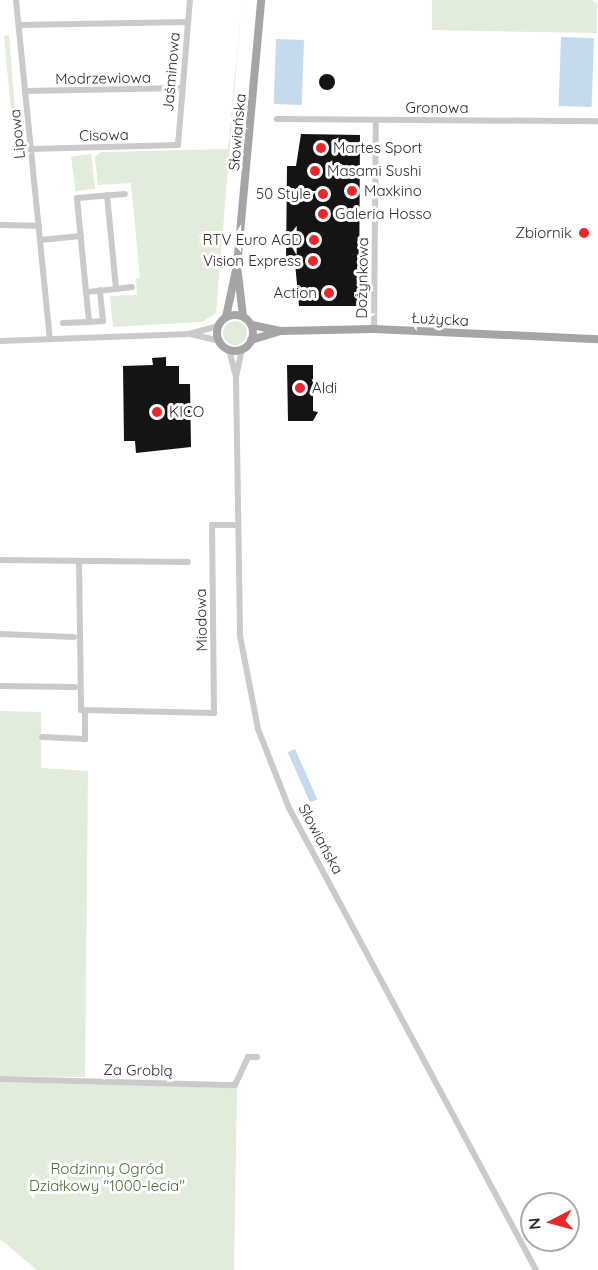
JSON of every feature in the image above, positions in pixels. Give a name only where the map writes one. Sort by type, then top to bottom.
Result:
[{"type":"main road","name":"Słowiańska","points":[[226,317],[237,266],[261,0]]},
{"type":"main road","name":"Słowiańska","points":[[237,266],[243,316]]},
{"type":"main road","points":[[243,316],[252,325],[251,340],[242,349],[229,349],[220,340],[219,326],[226,317],[243,316]]},
{"type":"main road","name":"Łużycka","points":[[252,325],[280,331],[374,329],[598,339]]},
{"type":"main road","name":"Łużycka","points":[[251,340],[280,331]]},
{"type":"street","name":"Lipowa","points":[[16,0],[50,339]]},
{"type":"street","name":"Jaśminowa","points":[[178,146],[190,0]]},
{"type":"street","points":[[19,25],[188,22]]},
{"type":"street","name":"Modrzewiowa","points":[[25,91],[182,88]]},
{"type":"street","name":"Gronowa","points":[[276,119],[598,121]]},
{"type":"street","name":"Dożynkowa","points":[[374,329],[376,120]]},
{"type":"street","name":"Cisowa","points":[[31,149],[178,146]]},
{"type":"street","points":[[89,322],[77,198],[125,194]]},
{"type":"street","points":[[107,195],[116,289]]},
{"type":"street","points":[[0,225],[39,226]]},
{"type":"street","points":[[40,240],[81,236]]},
{"type":"street","points":[[86,292],[132,287]]},
{"type":"street","points":[[63,323],[103,321],[100,290]]},
{"type":"street","points":[[0,341],[189,334],[219,326]]},
{"type":"street","points":[[189,334],[220,340]]},
{"type":"street","name":"Słowiańska","points":[[229,349],[236,377]]},
{"type":"street","name":"Słowiańska","points":[[242,349],[236,377],[237,525],[243,665],[258,729],[274,774],[536,1270]]},
{"type":"street","name":"Miodowa","points":[[85,711],[214,713],[212,525],[237,525]]},
{"type":"street","points":[[0,560],[188,562]]},
{"type":"street","points":[[42,737],[85,739],[85,711],[81,711],[79,561]]},
{"type":"street","points":[[0,634],[75,637]]},
{"type":"street","points":[[0,686],[75,687]]},
{"type":"street","name":"Za Groblą","points":[[0,1079],[235,1085],[248,1057],[257,1057]]},
{"type":"green space","points":[[242,0],[216,313],[202,322],[113,327],[110,296],[137,295],[136,279],[140,278],[131,183],[98,185],[95,157],[101,152],[228,149]]},
{"type":"green space","points":[[432,0],[592,0],[597,4],[597,33],[432,30]]},
{"type":"green space","points":[[9,35],[15,110],[11,110],[4,36]]},
{"type":"green space","points":[[91,154],[95,189],[75,191],[71,156]]},
{"type":"green space","points":[[235,321],[243,325],[247,333],[243,341],[235,345],[227,341],[223,333],[227,325]]},
{"type":"green space","points":[[0,711],[41,712],[41,768],[88,771],[85,1077],[0,1076]]},
{"type":"green space","name":"Rodzinny Ogród Działkowy \"1000-lecia\"","points":[[0,1082],[237,1088],[234,1270],[37,1270],[0,1239]]},
{"type":"water","points":[[561,37],[594,38],[592,107],[559,106]]},
{"type":"water","points":[[276,39],[304,40],[302,105],[274,104]]},
{"type":"water","points":[[295,749],[317,799],[310,802],[288,752]]},
{"type":"building","points":[[324,74],[330,74],[335,82],[333,88],[324,90],[319,85],[319,79]]},
{"type":"building","name":"Galeria Hosso","points":[[301,134],[360,135],[359,306],[299,306],[295,263],[286,263],[287,166],[296,166]]},
{"type":"building","name":"KICO","points":[[166,357],[166,366],[179,366],[179,384],[190,384],[191,447],[136,453],[135,441],[124,441],[123,366],[153,365],[152,358]]},
{"type":"building","name":"Aldi","points":[[287,365],[313,365],[313,411],[318,412],[313,421],[288,421]]},
{"type":"place","name":"Martes Sport","points":[[321,148]]},
{"type":"place","name":"Masami Sushi","points":[[315,171]]},
{"type":"place","name":"Maxkino","points":[[352,191]]},
{"type":"place","name":"50 Style","points":[[323,194]]},
{"type":"place","name":"Galeria Hosso","points":[[323,214]]},
{"type":"place","name":"Zbiornik","points":[[584,233]]},
{"type":"place","name":"RTV Euro AGD","points":[[314,240]]},
{"type":"place","name":"Vision Express","points":[[313,261]]},
{"type":"place","name":"Action","points":[[329,293]]},
{"type":"place","name":"Aldi","points":[[300,388]]},
{"type":"place","name":"KICO","points":[[157,412]]}]
